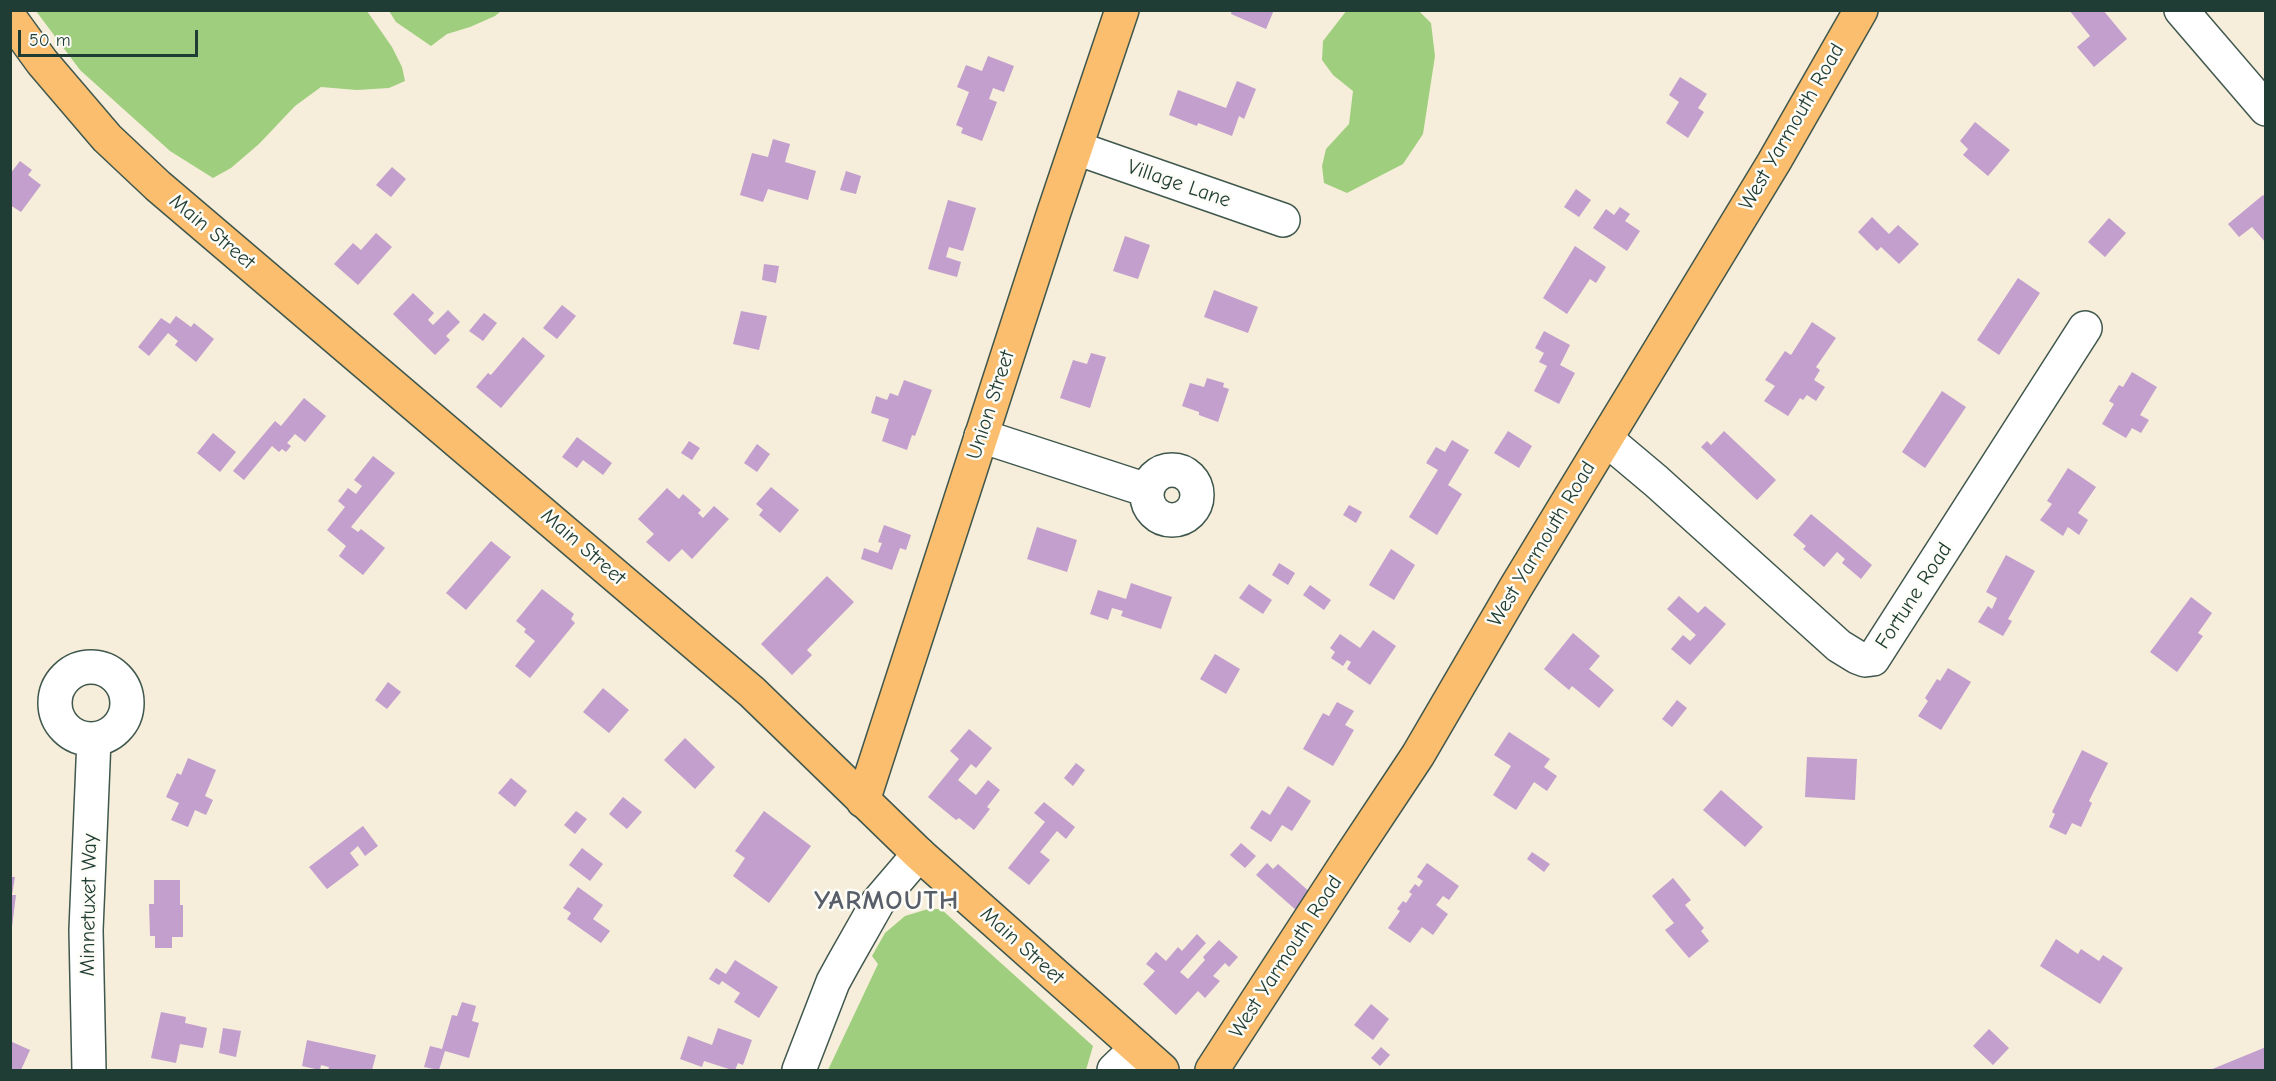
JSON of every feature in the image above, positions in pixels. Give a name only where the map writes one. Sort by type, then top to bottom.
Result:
[{"type":"main road","name":"Union Street","points":[[863,801],[1122,10]]},
{"type":"main road","name":"West Yarmouth Road","points":[[1212,1071],[1418,755],[1515,587],[1774,162],[1861,10]]},
{"type":"main road","name":"Main Street","points":[[10,18],[42,62],[107,138],[158,186],[752,692],[920,854],[1126,1059],[1162,1071]]},
{"type":"street","points":[[2181,10],[2262,94]]},
{"type":"street","name":"Village Lane","points":[[1076,148],[1283,220]]},
{"type":"street","name":"Fortune Road","points":[[1605,439],[1656,481],[1839,646],[1857,657],[1865,660],[1873,659],[2085,328]]},
{"type":"street","points":[[981,436],[1147,490]]},
{"type":"street","name":"Minnetuxet Way","points":[[88,1071],[86,930],[94,739]]},
{"type":"street","points":[[799,1071],[833,982],[844,962],[878,902],[920,854]]},
{"type":"green space","points":[[1347,10],[1419,11],[1431,23],[1435,56],[1423,134],[1403,164],[1347,193],[1324,183],[1322,166],[1326,149],[1349,124],[1353,91],[1333,75],[1322,60],[1323,41]]},
{"type":"green space","points":[[36,11],[367,11],[392,47],[402,67],[405,81],[389,88],[357,90],[321,87],[295,106],[259,144],[231,168],[213,178],[170,151],[80,70]]},
{"type":"green space","points":[[389,11],[501,11],[470,27],[447,34],[431,46],[396,22]]},
{"type":"green space","points":[[928,909],[941,909],[1093,1046],[1086,1070],[828,1070],[878,964],[872,956],[885,933],[905,916]]},
{"type":"building","points":[[1232,10],[1274,10],[1266,29],[1231,14]]},
{"type":"building","points":[[2069,10],[2103,10],[2127,39],[2094,67],[2077,47],[2090,36]]},
{"type":"building","points":[[988,56],[1014,66],[1004,92],[993,88],[989,99],[997,102],[982,141],[961,133],[963,128],[956,125],[969,92],[957,87],[966,65],[982,71]]},
{"type":"building","points":[[1680,77],[1707,94],[1698,108],[1704,112],[1688,138],[1666,123],[1679,102],[1669,95]]},
{"type":"building","points":[[1237,81],[1256,89],[1244,119],[1239,116],[1232,136],[1169,115],[1178,90],[1226,108]]},
{"type":"building","points":[[1975,122],[2010,150],[1988,176],[1963,155],[1968,149],[1960,141]]},
{"type":"building","points":[[773,139],[790,144],[785,162],[816,171],[808,200],[768,189],[763,202],[740,195],[752,153],[768,157]]},
{"type":"building","points":[[20,161],[32,170],[28,175],[41,185],[21,212],[10,205],[10,174]]},
{"type":"building","points":[[392,167],[406,179],[391,197],[376,185]]},
{"type":"building","points":[[846,171],[861,176],[856,194],[840,190]]},
{"type":"building","points":[[1576,189],[1591,200],[1579,217],[1564,207]]},
{"type":"building","points":[[2263,195],[2266,198],[2266,243],[2252,227],[2239,237],[2228,224]]},
{"type":"building","points":[[948,200],[976,208],[963,251],[949,247],[946,257],[961,262],[957,277],[928,269]]},
{"type":"building","points":[[1620,207],[1630,214],[1625,221],[1640,231],[1627,251],[1593,228],[1606,209],[1614,215]]},
{"type":"building","points":[[1872,217],[1889,234],[1898,225],[1919,244],[1899,264],[1881,247],[1877,251],[1858,232]]},
{"type":"building","points":[[2109,218],[2126,233],[2105,257],[2088,242]]},
{"type":"building","points":[[376,233],[392,247],[358,285],[334,264],[353,243],[361,250]]},
{"type":"building","points":[[1125,236],[1150,245],[1138,279],[1113,271]]},
{"type":"building","points":[[1575,246],[1606,267],[1596,283],[1590,279],[1567,314],[1543,298]]},
{"type":"building","points":[[764,264],[779,266],[776,283],[762,280]]},
{"type":"building","points":[[2018,278],[2040,293],[1999,355],[1977,340]]},
{"type":"building","points":[[1214,290],[1258,307],[1248,333],[1204,317]]},
{"type":"building","points":[[413,293],[434,313],[428,320],[433,325],[448,310],[460,322],[446,336],[450,340],[435,355],[393,314]]},
{"type":"building","points":[[562,305],[576,316],[557,339],[543,328]]},
{"type":"building","points":[[741,311],[767,316],[759,350],[733,344]]},
{"type":"building","points":[[484,313],[497,323],[483,341],[469,331]]},
{"type":"building","points":[[176,316],[191,327],[194,323],[214,339],[196,362],[175,345],[178,341],[168,333],[149,356],[138,347],[161,318],[170,324]]},
{"type":"building","points":[[1812,322],[1836,338],[1816,367],[1820,370],[1814,380],[1825,387],[1816,401],[1807,395],[1803,400],[1800,398],[1788,416],[1764,401],[1775,386],[1765,380],[1785,351],[1791,355]]},
{"type":"building","points":[[1544,331],[1570,345],[1560,365],[1575,373],[1559,404],[1534,391],[1547,366],[1539,362],[1544,353],[1535,348]]},
{"type":"building","points":[[523,337],[545,356],[501,408],[476,387],[488,373],[491,375]]},
{"type":"building","points":[[1091,353],[1106,357],[1090,408],[1060,398],[1073,360],[1087,364]]},
{"type":"building","points":[[2132,372],[2157,387],[2140,415],[2149,420],[2141,433],[2132,428],[2126,438],[2102,424],[2114,404],[2109,401],[2119,385],[2123,387]]},
{"type":"building","points":[[1207,378],[1224,383],[1223,387],[1229,389],[1218,422],[1182,406],[1190,383],[1204,387]]},
{"type":"building","points":[[904,380],[932,390],[915,436],[912,435],[907,450],[882,441],[889,419],[871,413],[876,396],[887,400],[890,393],[898,396]]},
{"type":"building","points":[[1942,391],[1966,407],[1925,468],[1902,452]]},
{"type":"building","points":[[304,398],[326,416],[305,442],[295,434],[287,443],[291,446],[286,452],[282,449],[279,452],[272,446],[244,480],[233,471],[275,421],[281,426]]},
{"type":"building","points":[[1508,431],[1532,446],[1519,468],[1494,453]]},
{"type":"building","points":[[1724,431],[1776,480],[1757,500],[1701,447],[1707,441],[1711,445]]},
{"type":"building","points":[[213,433],[236,452],[220,472],[197,453]]},
{"type":"building","points":[[577,437],[612,463],[603,475],[583,460],[577,468],[562,457]]},
{"type":"building","points":[[1452,440],[1469,450],[1448,485],[1462,494],[1437,535],[1409,517],[1438,470],[1426,463],[1436,447],[1445,452]]},
{"type":"building","points":[[689,441],[700,448],[692,460],[681,453]]},
{"type":"building","points":[[757,444],[770,454],[757,472],[744,463]]},
{"type":"building","points":[[373,456],[395,473],[351,527],[358,532],[361,529],[385,548],[363,575],[339,556],[346,546],[327,530],[345,507],[338,501],[348,488],[356,494],[362,486],[354,480]]},
{"type":"building","points":[[2068,468],[2096,487],[2078,513],[2088,520],[2079,535],[2068,527],[2063,536],[2040,520],[2052,504],[2047,501]]},
{"type":"building","points":[[771,487],[799,510],[780,533],[759,515],[763,510],[756,504]]},
{"type":"building","points":[[667,488],[679,499],[683,494],[701,510],[698,513],[703,518],[714,506],[729,519],[692,559],[682,549],[669,562],[646,542],[654,534],[638,519]]},
{"type":"building","points":[[1349,505],[1362,512],[1356,523],[1343,515]]},
{"type":"building","points":[[1811,514],[1872,565],[1861,579],[1842,563],[1845,559],[1837,552],[1824,567],[1803,549],[1806,546],[1793,535]]},
{"type":"building","points":[[884,525],[911,535],[906,550],[900,548],[892,570],[861,559],[864,548],[878,553],[882,543],[878,542]]},
{"type":"building","points":[[1037,527],[1077,540],[1067,572],[1027,559]]},
{"type":"building","points":[[491,541],[511,557],[466,610],[446,593]]},
{"type":"building","points":[[1391,549],[1415,565],[1394,600],[1369,585]]},
{"type":"building","points":[[2006,555],[2035,571],[2008,619],[2012,621],[2003,636],[1978,622],[1988,606],[1992,609],[1997,598],[1986,592]]},
{"type":"building","points":[[1279,563],[1295,573],[1288,585],[1272,575]]},
{"type":"building","points":[[827,576],[854,602],[807,650],[812,655],[792,675],[761,644]]},
{"type":"building","points":[[1131,583],[1172,597],[1161,629],[1121,616],[1123,611],[1112,608],[1108,620],[1090,614],[1098,590],[1126,599]]},
{"type":"building","points":[[1249,584],[1272,600],[1263,614],[1239,598]]},
{"type":"building","points":[[1310,585],[1331,600],[1324,610],[1303,595]]},
{"type":"building","points":[[542,589],[574,614],[571,619],[575,623],[530,678],[515,666],[535,641],[516,621]]},
{"type":"building","points":[[1679,596],[1698,613],[1705,606],[1726,624],[1690,665],[1671,649],[1683,635],[1690,641],[1696,635],[1667,609]]},
{"type":"building","points":[[2191,597],[2212,613],[2198,633],[2203,636],[2177,672],[2150,652]]},
{"type":"building","points":[[1373,630],[1396,646],[1370,685],[1347,669],[1351,662],[1347,660],[1343,666],[1331,658],[1335,652],[1330,648],[1340,634],[1360,648]]},
{"type":"building","points":[[1573,633],[1600,656],[1589,669],[1614,690],[1599,708],[1572,686],[1569,690],[1544,669]]},
{"type":"building","points":[[1215,654],[1240,669],[1226,694],[1200,679]]},
{"type":"building","points":[[1948,668],[1971,682],[1941,730],[1918,716],[1928,701],[1925,698],[1937,679],[1940,681]]},
{"type":"building","points":[[388,682],[401,692],[387,709],[375,700]]},
{"type":"building","points":[[603,688],[629,710],[609,733],[583,712]]},
{"type":"building","points":[[1677,700],[1687,708],[1672,727],[1662,719]]},
{"type":"building","points":[[1337,702],[1354,711],[1345,725],[1354,730],[1333,766],[1303,749],[1323,713],[1329,716]]},
{"type":"building","points":[[969,729],[992,748],[976,768],[971,764],[958,780],[976,795],[988,780],[1000,790],[987,807],[990,809],[974,830],[959,818],[956,820],[928,797],[959,759],[950,751]]},
{"type":"building","points":[[1509,732],[1550,759],[1544,767],[1557,776],[1547,791],[1534,782],[1516,810],[1493,795],[1511,766],[1494,755]]},
{"type":"building","points":[[685,738],[715,767],[695,789],[664,760]]},
{"type":"building","points":[[2082,750],[2108,763],[2089,801],[2092,803],[2081,827],[2072,823],[2066,835],[2049,827],[2055,814],[2052,812]]},
{"type":"building","points":[[1807,757],[1857,759],[1855,800],[1805,797]]},
{"type":"building","points":[[188,758],[216,770],[205,796],[213,800],[206,815],[195,810],[188,827],[171,820],[179,803],[166,797],[177,773],[181,775]]},
{"type":"building","points":[[1076,763],[1085,770],[1073,786],[1064,778]]},
{"type":"building","points":[[511,778],[527,791],[515,807],[498,793]]},
{"type":"building","points":[[1288,786],[1311,801],[1292,831],[1282,825],[1271,842],[1250,828],[1262,810],[1270,815]]},
{"type":"building","points":[[1721,790],[1763,827],[1745,847],[1703,810]]},
{"type":"building","points":[[623,797],[642,812],[627,829],[609,814]]},
{"type":"building","points":[[1044,802],[1075,827],[1066,839],[1057,831],[1040,852],[1050,860],[1029,885],[1008,868],[1045,822],[1034,813]]},
{"type":"building","points":[[576,811],[587,819],[575,834],[564,825]]},
{"type":"building","points":[[764,811],[811,846],[769,903],[733,876],[745,858],[735,851]]},
{"type":"building","points":[[363,826],[378,846],[365,856],[358,846],[350,853],[359,865],[327,889],[309,867]]},
{"type":"building","points":[[1241,843],[1256,856],[1245,868],[1230,855]]},
{"type":"building","points":[[582,848],[603,864],[590,881],[569,865]]},
{"type":"building","points":[[1532,852],[1550,864],[1544,872],[1527,859]]},
{"type":"building","points":[[1267,863],[1273,869],[1278,864],[1311,893],[1296,910],[1256,875]]},
{"type":"building","points":[[1427,863],[1459,886],[1449,900],[1443,896],[1436,905],[1448,914],[1433,935],[1422,927],[1410,943],[1388,928],[1400,911],[1397,909],[1403,901],[1406,903],[1412,894],[1409,892],[1415,884],[1419,887],[1423,881],[1417,877]]},
{"type":"building","points":[[10,877],[15,877],[12,895],[16,895],[12,927]]},
{"type":"building","points":[[1673,878],[1691,900],[1685,905],[1704,928],[1701,931],[1709,941],[1689,958],[1665,930],[1674,923],[1652,896]]},
{"type":"building","points":[[154,880],[180,880],[183,937],[172,937],[172,948],[155,948],[155,936],[150,936],[149,904],[154,904]]},
{"type":"building","points":[[578,887],[603,905],[593,919],[610,931],[601,943],[567,919],[571,913],[563,908]]},
{"type":"building","points":[[1197,934],[1206,943],[1180,972],[1188,979],[1205,960],[1203,957],[1219,940],[1238,957],[1229,967],[1225,963],[1213,976],[1220,981],[1205,998],[1198,991],[1176,1015],[1143,984],[1155,971],[1146,964],[1156,952],[1166,961],[1178,947],[1182,951]]},
{"type":"building","points":[[2056,939],[2078,954],[2081,949],[2099,961],[2103,955],[2123,968],[2100,1004],[2040,966]]},
{"type":"building","points":[[735,960],[778,987],[759,1018],[734,1002],[740,993],[722,981],[719,985],[709,979],[716,968],[726,974]]},
{"type":"building","points":[[462,1002],[476,1006],[472,1021],[479,1023],[469,1058],[445,1051],[439,1070],[424,1067],[430,1046],[442,1049],[452,1015],[457,1016]]},
{"type":"building","points":[[1371,1004],[1389,1019],[1373,1040],[1354,1025]]},
{"type":"building","points":[[161,1012],[186,1017],[185,1023],[207,1028],[203,1048],[180,1044],[176,1063],[151,1058]]},
{"type":"building","points":[[223,1028],[241,1031],[236,1057],[219,1053]]},
{"type":"building","points":[[718,1028],[752,1040],[743,1065],[738,1063],[735,1070],[732,1070],[704,1061],[702,1067],[680,1059],[688,1036],[712,1045]]},
{"type":"building","points":[[1989,1029],[2009,1048],[1993,1065],[1973,1046]]},
{"type":"building","points":[[307,1040],[376,1055],[372,1070],[328,1070],[329,1067],[321,1065],[320,1070],[302,1066]]},
{"type":"building","points":[[10,1041],[30,1050],[21,1070],[10,1069]]},
{"type":"building","points":[[1381,1047],[1390,1055],[1380,1066],[1371,1058]]},
{"type":"building","points":[[2266,1047],[2266,1070],[2210,1070]]},
{"type":"district","name":"YARMOUTH","points":[[887,901]]}]
